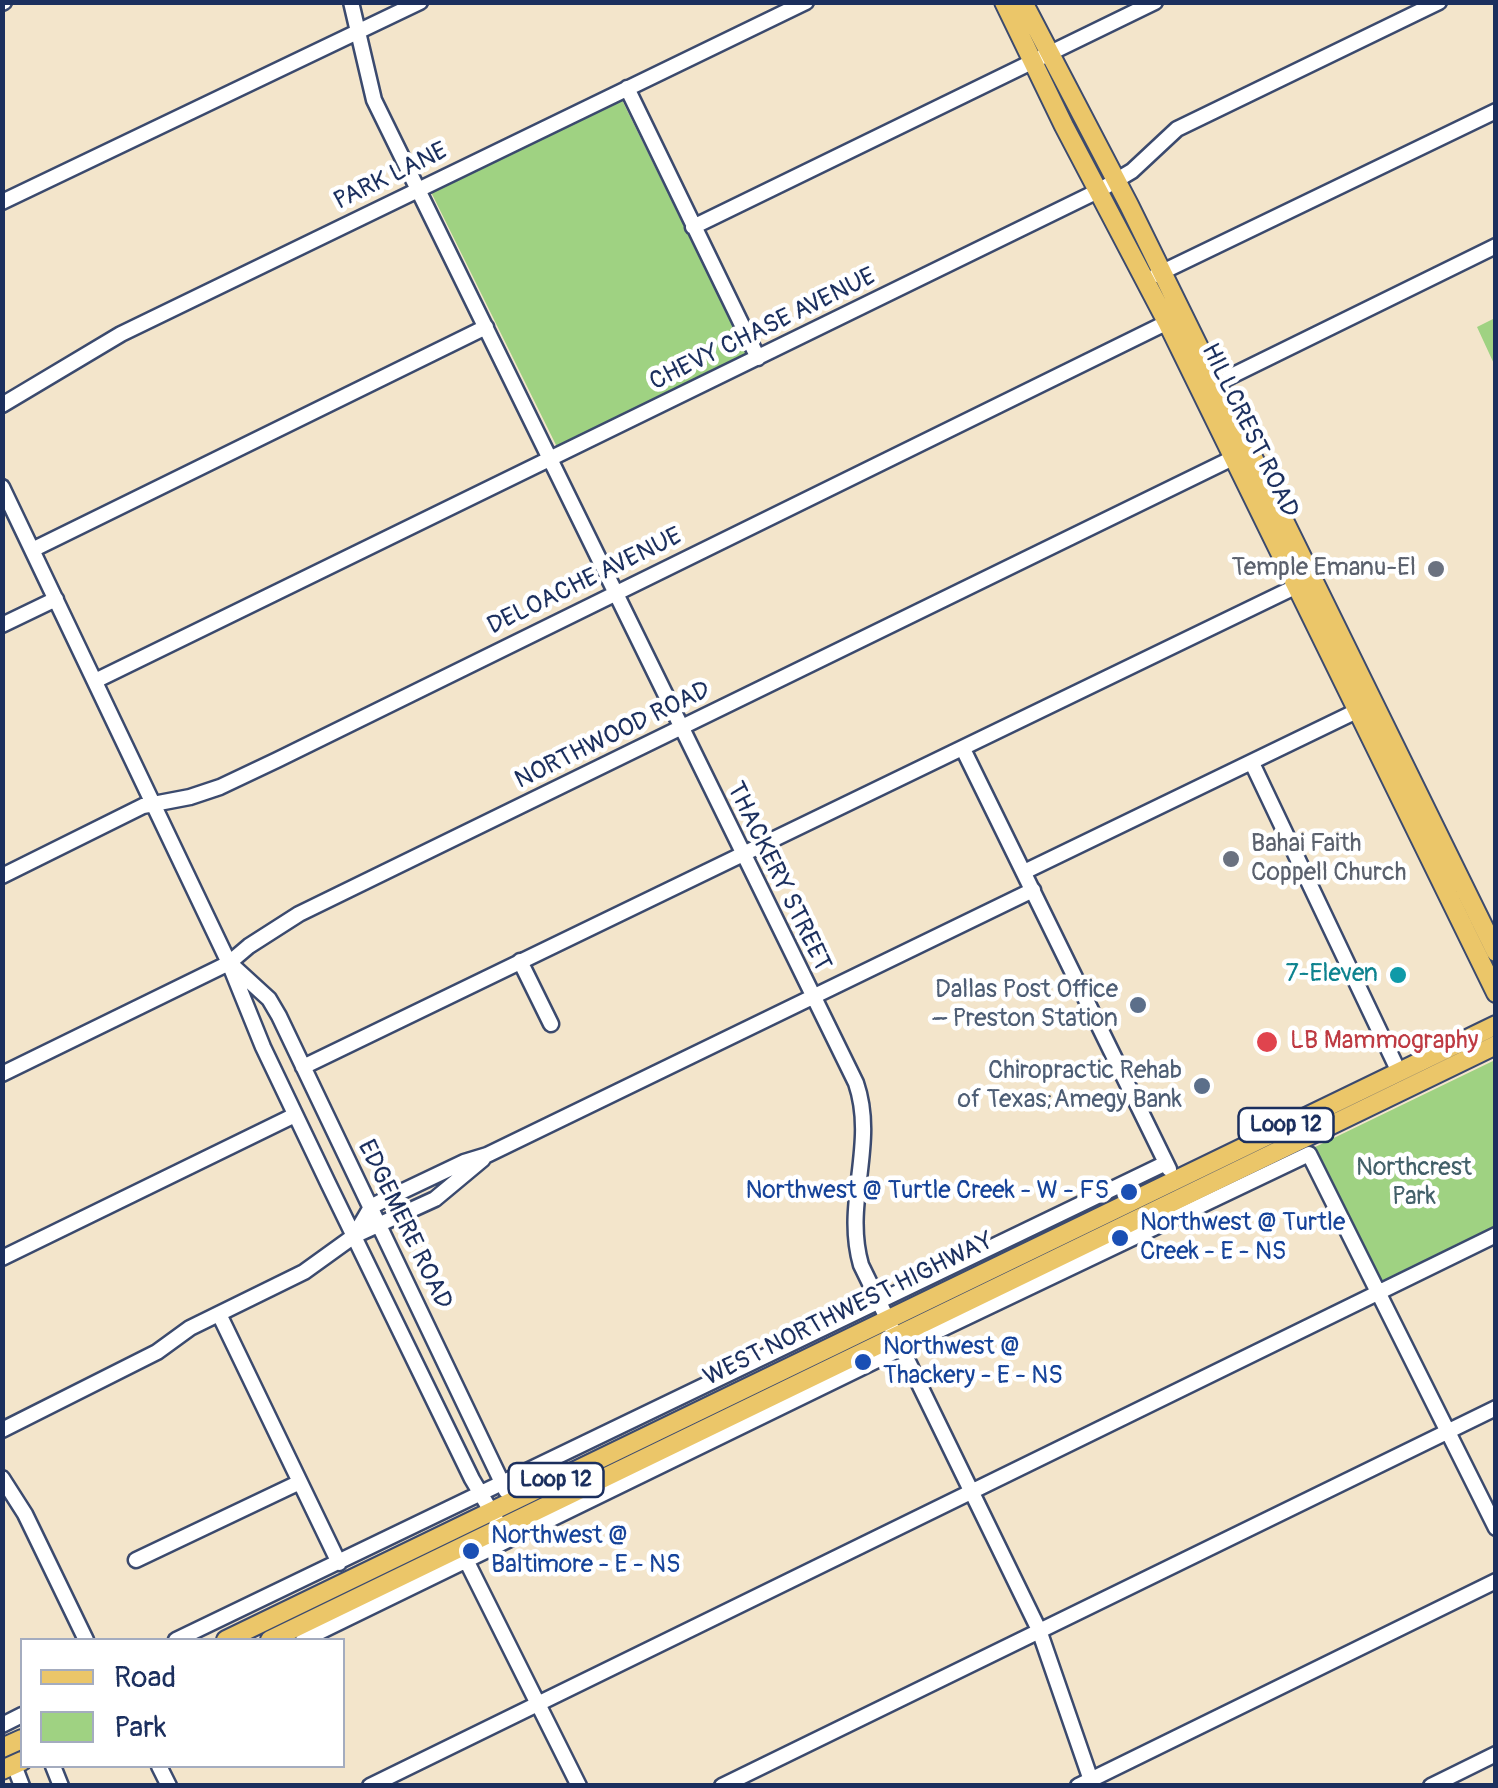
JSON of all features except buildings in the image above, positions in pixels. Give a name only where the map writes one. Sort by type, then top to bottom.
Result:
[{"type":"main road","name":"HILLCREST ROAD","points":[[1004,2],[1040,58],[1154,276],[1455,889],[1496,993]]},
{"type":"main road","name":"HILLCREST ROAD","points":[[1023,2],[1040,58]]},
{"type":"main road","name":"HILLCREST ROAD","points":[[1455,889],[1496,952]]},
{"type":"main road","name":"WEST NORTHWEST HIGHWAY","points":[[894,1335],[1170,1171],[1496,1024]]},
{"type":"main road","name":"WEST NORTHWEST HIGHWAY","points":[[230,1638],[499,1512],[894,1335],[1496,1045]]},
{"type":"main road","points":[[1170,1171],[1183,1198]]},
{"type":"main road","name":"WEST NORTHWEST HIGHWAY","points":[[274,1638],[499,1512]]},
{"type":"main road","points":[[16,1773],[13,1757],[20,1750]]},
{"type":"street","name":"THACKERY STREET","points":[[351,2],[374,100],[862,1098],[866,1141],[854,1228],[860,1265],[1039,1630],[1088,1783]]},
{"type":"street","points":[[2,202],[420,2]]},
{"type":"street","name":"PARK LANE","points":[[2,405],[98,345],[806,2]]},
{"type":"street","points":[[693,227],[1154,2]]},
{"type":"street","name":"CHEVY CHASE AVENUE","points":[[96,681],[1107,185],[1132,171],[1177,128],[1439,2]]},
{"type":"street","points":[[627,88],[758,358]]},
{"type":"street","points":[[1154,276],[1496,110]]},
{"type":"street","points":[[1209,387],[1496,246]]},
{"type":"street","name":"DELOACHE AVENUE","points":[[2,876],[143,806],[220,787],[1175,319]]},
{"type":"street","points":[[32,550],[486,327]]},
{"type":"street","name":"NORTHWOOD ROAD","points":[[2,1074],[230,963],[299,914],[1242,454]]},
{"type":"street","name":"EDGEMERE ROAD","points":[[2,487],[230,963],[247,1010],[354,1236],[499,1512]]},
{"type":"street","points":[[303,1067],[742,853],[1306,586]]},
{"type":"street","points":[[2,624],[56,599]]},
{"type":"street","points":[[1024,872],[1365,707]]},
{"type":"street","points":[[180,1638],[339,1563],[499,1512],[504,1484],[878,1302],[1170,1171],[963,749]]},
{"type":"street","points":[[1252,763],[1398,1070]]},
{"type":"street","points":[[354,1236],[371,1207],[464,1162],[488,1155],[1032,890]]},
{"type":"street","points":[[520,961],[551,1024]]},
{"type":"street","name":"EDGEMERE ROAD","points":[[230,963],[270,999],[504,1484],[499,1512]]},
{"type":"street","points":[[247,1010],[270,999]]},
{"type":"street","points":[[2,1258],[296,1116]]},
{"type":"street","points":[[308,1638],[468,1562],[894,1335],[1310,1154],[1496,1528]]},
{"type":"street","points":[[2,1430],[304,1272],[354,1236],[435,1200],[488,1155]]},
{"type":"street","points":[[370,1786],[1496,1234]]},
{"type":"street","points":[[219,1314],[339,1563]]},
{"type":"street","points":[[722,1786],[1496,1408]]},
{"type":"street","points":[[2,1478],[25,1514],[85,1638]]},
{"type":"street","points":[[136,1560],[300,1482]]},
{"type":"street","points":[[468,1562],[580,1786]]},
{"type":"street","points":[[1088,1783],[1496,1581]]},
{"type":"street","points":[[1431,1786],[1496,1754]]},
{"type":"street","points":[[2,1784],[16,1773]]},
{"type":"green space","points":[[621,98],[747,354],[557,447],[431,192]]},
{"type":"green space","points":[[1495,318],[1495,366],[1477,327]]},
{"type":"green space","name":"Northcrest Park","points":[[1495,1060],[1495,1228],[1379,1285],[1311,1149]]},
{"type":"place","name":"Temple Emanu-El","points":[[1436,569]]},
{"type":"place","name":"Bahai Faith Coppell Church","points":[[1231,859]]},
{"type":"place","name":"7-Eleven","points":[[1398,975]]},
{"type":"place","name":"Dallas Post Office – Preston Station","points":[[1138,1005]]},
{"type":"place","name":"LB Mammography","points":[[1267,1042]]},
{"type":"place","name":"Chiropractic Rehab of Texas;Amegy Bank","points":[[1202,1086]]},
{"type":"place","name":"Northwest @ Turtle Creek - W - FS","points":[[1129,1192]]},
{"type":"place","name":"Northwest @ Turtle Creek - E - NS","points":[[1120,1238]]},
{"type":"place","name":"Northwest @ Thackery - E - NS","points":[[863,1362]]},
{"type":"place","name":"Northwest @ Baltimore - E - NS","points":[[471,1551]]}]
